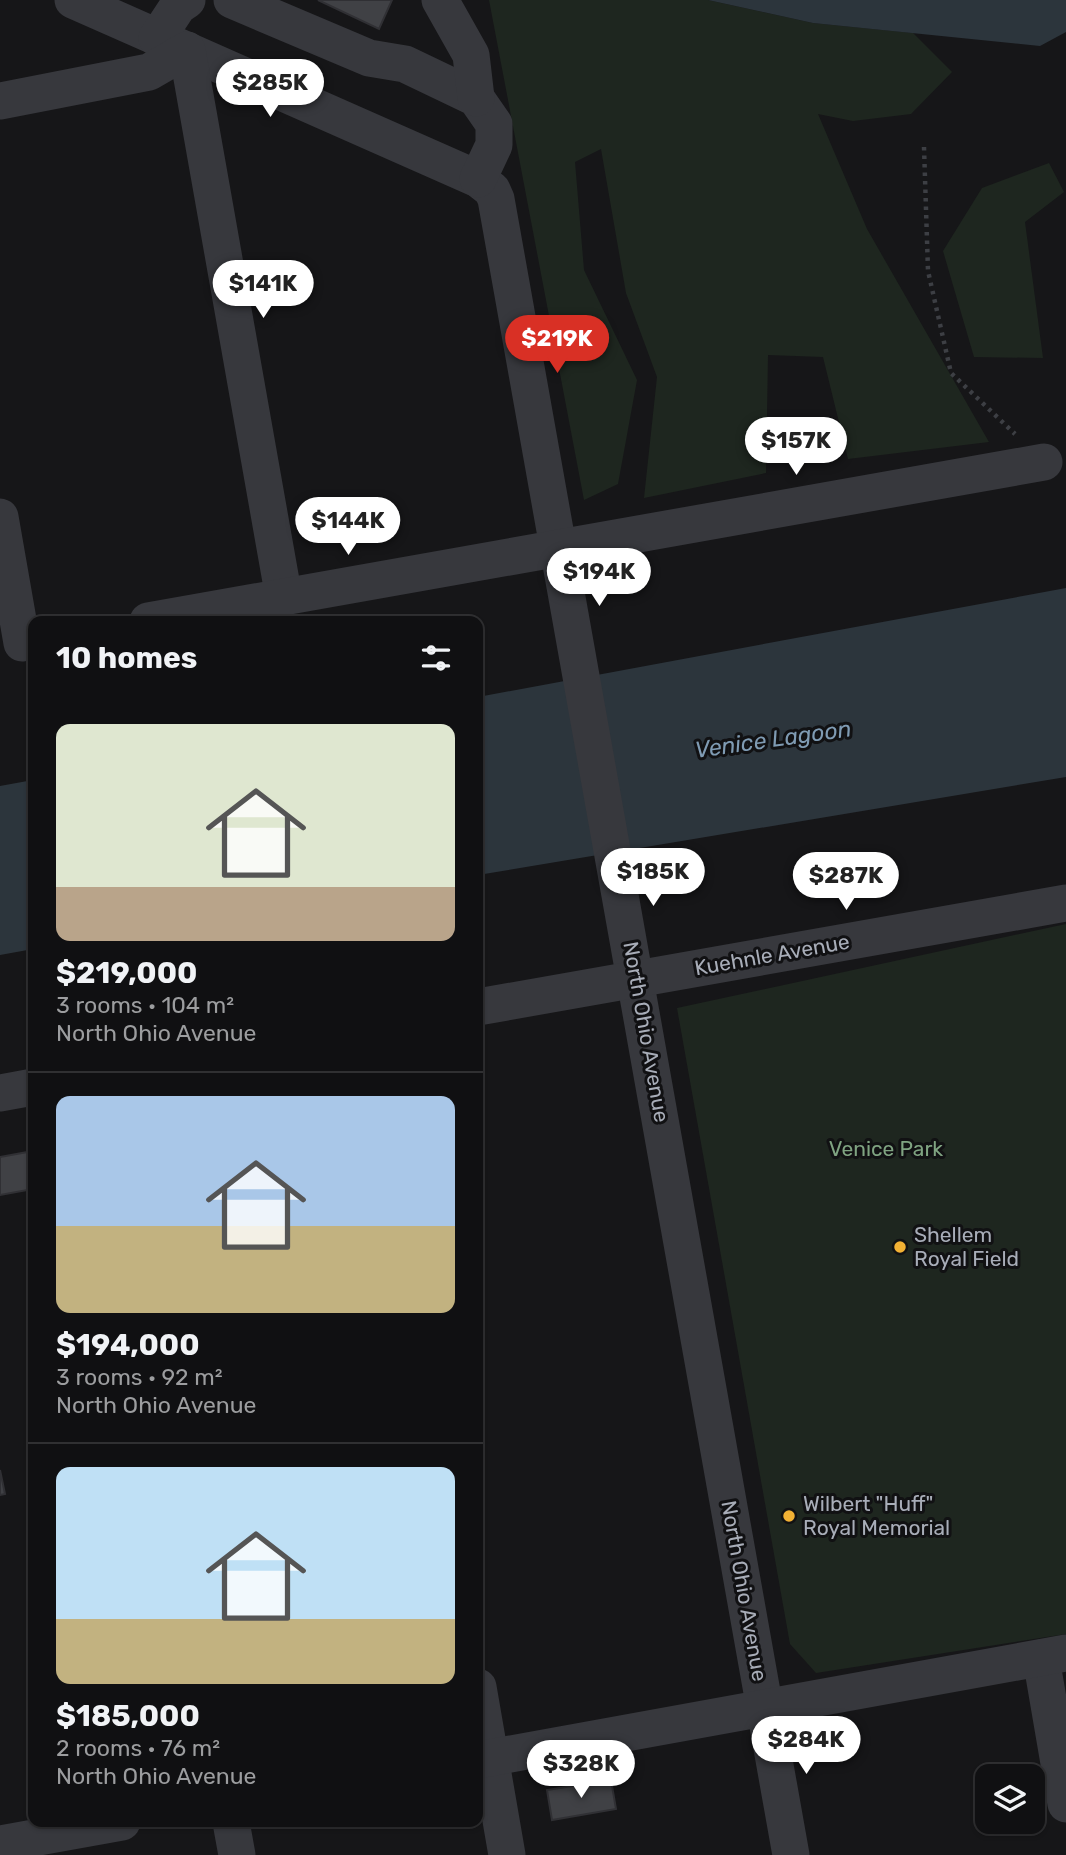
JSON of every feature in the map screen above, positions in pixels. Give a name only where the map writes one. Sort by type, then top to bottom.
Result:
[{"type":"street","points":[[73,0],[478,180],[494,145],[494,124],[476,98],[471,55],[440,0]]},
{"type":"street","points":[[187,0],[178,5],[172,44],[284,598]]},
{"type":"street","points":[[232,0],[369,58],[405,64],[476,98]]},
{"type":"street","points":[[0,101],[149,72],[172,44]]},
{"type":"street","name":"North Ohio Avenue","points":[[478,180],[492,190],[499,210],[791,1855]]},
{"type":"street","points":[[178,616],[1044,462]]},
{"type":"street","points":[[0,517],[19,644]]},
{"type":"street","name":"Kuehnle Avenue","points":[[483,1006],[1066,903]]},
{"type":"street","points":[[0,1093],[28,1088]]},
{"type":"street","points":[[507,1855],[484,1759],[1053,1656],[1066,1804]]},
{"type":"street","points":[[0,1844],[94,1827]]},
{"type":"street","points":[[232,1827],[237,1855]]},
{"type":"path","points":[[924,147],[928,271],[950,373],[1044,462]]},
{"type":"green space","points":[[489,0],[708,0],[813,23],[913,33],[952,72],[911,114],[853,121],[818,114],[867,229],[989,442],[848,459],[823,357],[768,355],[766,473],[644,498],[657,377],[626,293],[601,149],[575,162],[584,270],[637,380],[618,484],[584,500]]},
{"type":"green space","points":[[1049,163],[1064,192],[1025,222],[1043,358],[974,357],[943,251],[982,188]]},
{"type":"green space","name":"Venice Park","points":[[1066,924],[1066,1634],[816,1673],[790,1644],[677,1008]]},
{"type":"water","points":[[708,0],[1066,0],[1066,32],[1040,46],[813,23]]},
{"type":"water","name":"Venice Lagoon","points":[[1066,588],[1066,777],[483,874],[483,696]]},
{"type":"water","points":[[28,781],[28,950],[0,955],[0,786]]},
{"type":"building","points":[[318,0],[392,0],[379,29]]},
{"type":"building","points":[[28,1152],[28,1190],[0,1195],[0,1157]]},
{"type":"building","points":[[0,1470],[5,1494],[0,1495]]},
{"type":"building","points":[[611,1780],[616,1809],[552,1820],[547,1790]]},
{"type":"place","name":"Shellem Royal Field","points":[[900,1247]]},
{"type":"place","name":"Wilbert \"Huff\" Royal Memorial","points":[[789,1516]]}]
